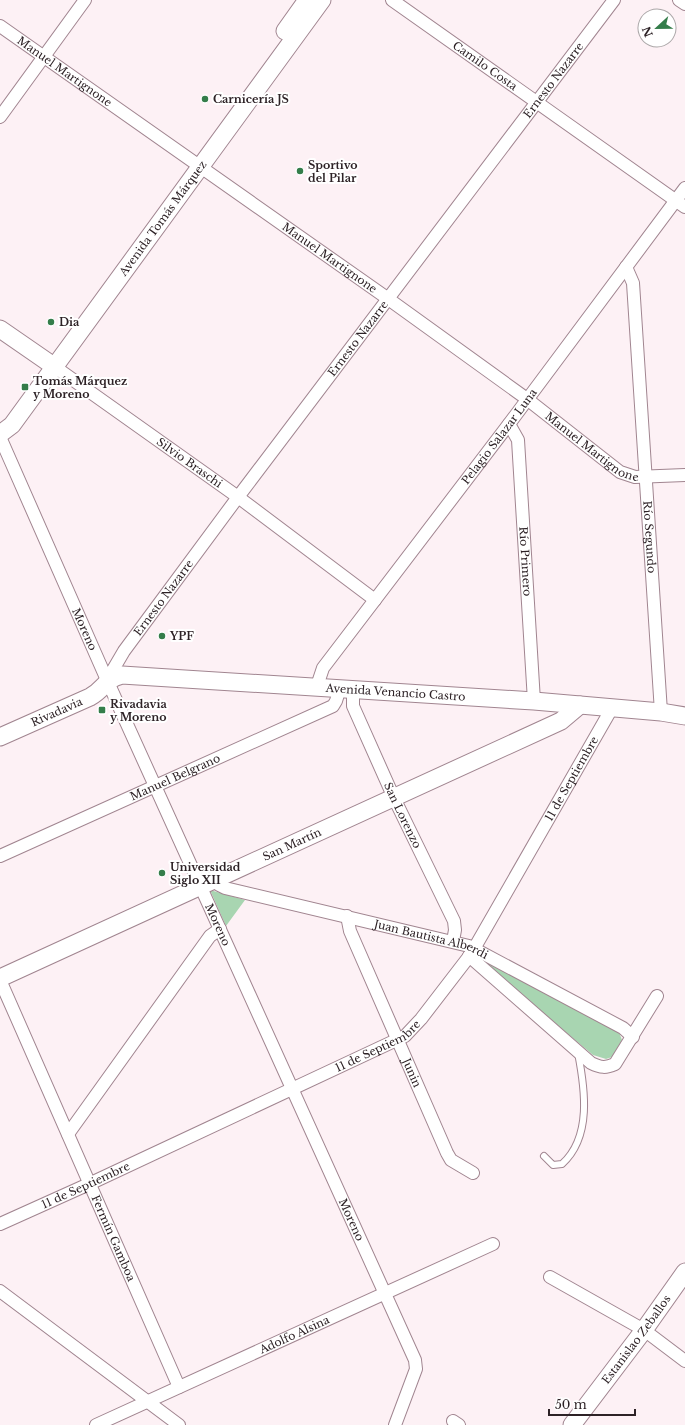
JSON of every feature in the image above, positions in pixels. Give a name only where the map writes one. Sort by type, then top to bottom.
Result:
[{"type":"street","points":[[0,117],[85,0]]},
{"type":"street","name":"Avenida Tomás Márquez","points":[[196,165],[307,0]]},
{"type":"street","name":"Avenida Tomás Márquez","points":[[0,432],[12,425],[51,365],[196,165],[322,0]]},
{"type":"street","name":"Camilo Costa","points":[[392,0],[680,203]]},
{"type":"street","name":"Ernesto Nazarre","points":[[107,680],[124,651],[238,497],[387,298],[614,0]]},
{"type":"street","points":[[679,0],[685,4]]},
{"type":"street","name":"Manuel Martignone","points":[[0,26],[43,58],[387,298],[527,399],[620,472],[635,477],[685,475]]},
{"type":"street","name":"Pelagio Salazar Luna","points":[[317,686],[323,668],[509,424],[626,267],[680,203],[685,188]]},
{"type":"street","name":"Río Segundo","points":[[626,267],[633,283],[647,477],[661,712]]},
{"type":"street","name":"Silvio Braschi","points":[[0,329],[238,497],[375,600]]},
{"type":"street","name":"Río Primero","points":[[509,424],[518,440],[534,701]]},
{"type":"street","name":"Moreno","points":[[0,437],[155,785],[208,883],[220,929],[294,1089],[414,1360],[416,1369],[395,1425]]},
{"type":"street","name":"Avenida Venancio Castro","points":[[107,680],[122,675],[128,675],[317,686],[534,701],[661,712],[685,716]]},
{"type":"street","name":"Rivadavia","points":[[0,737],[90,697],[97,693],[107,680]]},
{"type":"street","name":"Manuel Belgrano","points":[[0,856],[333,706],[346,688]]},
{"type":"street","name":"San Lorenzo","points":[[346,688],[394,798],[454,921],[453,941]]},
{"type":"street","name":"San Martín","points":[[0,979],[561,721],[580,705]]},
{"type":"street","name":"11 de Septiembre","points":[[0,1224],[294,1089],[405,1036],[421,1019],[472,952],[612,708]]},
{"type":"street","name":"Juan Bautista Alberdi","points":[[208,883],[453,941],[623,1028],[633,1036],[615,1064],[605,1068],[591,1063],[472,952]]},
{"type":"street","name":"Junin","points":[[347,916],[350,931],[396,1040],[447,1153],[451,1160],[473,1173]]},
{"type":"street","points":[[68,1134],[210,936],[220,929]]},
{"type":"street","name":"Fermín Gamboa","points":[[0,979],[178,1386]]},
{"type":"street","points":[[633,1036],[657,996]]},
{"type":"street","name":"Adolfo Alsina","points":[[96,1425],[178,1386],[384,1295],[493,1244]]},
{"type":"street","name":"Estanislao Zeballos","points":[[572,1425],[644,1330],[685,1272]]},
{"type":"street","points":[[550,1277],[644,1330],[685,1361]]},
{"type":"street","points":[[0,1291],[179,1425]]},
{"type":"lane","points":[[544,1156],[553,1164],[562,1164],[572,1155],[582,1129],[584,1097],[578,1052]]},
{"type":"green space","points":[[210,890],[245,900],[226,926]]},
{"type":"green space","points":[[489,962],[619,1032],[622,1040],[612,1057],[606,1059],[593,1055],[488,967],[486,963]]},
{"type":"place","name":"Carnicería JS","points":[[205,99]]},
{"type":"place","name":"Sportivo del Pilar","points":[[300,171]]},
{"type":"place","name":"Dia","points":[[51,322]]},
{"type":"place","name":"Tomás Márquez y Moreno","points":[[25,387]]},
{"type":"place","name":"YPF","points":[[162,636]]},
{"type":"place","name":"Rivadavia y Moreno","points":[[102,710]]},
{"type":"place","name":"Universidad Siglo XII","points":[[162,873]]}]
